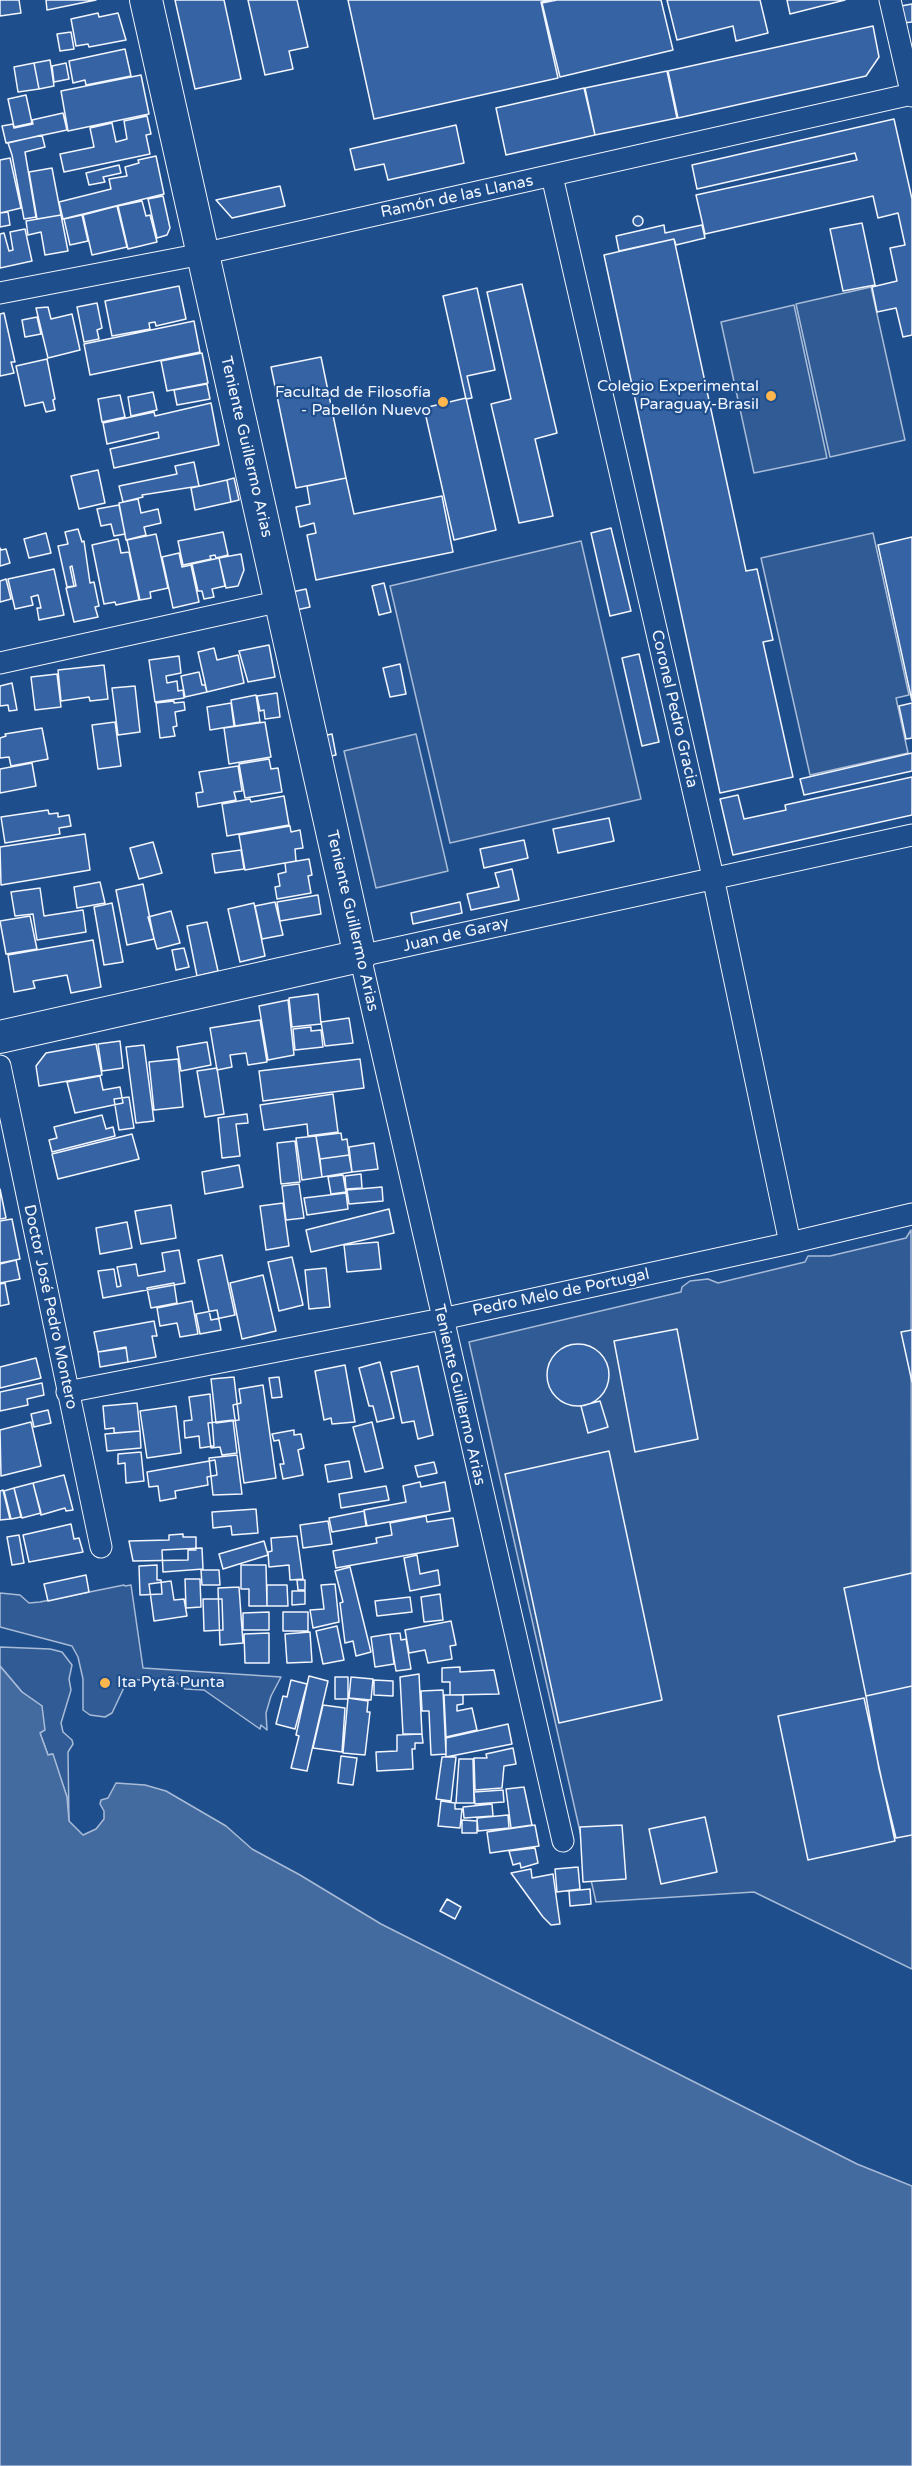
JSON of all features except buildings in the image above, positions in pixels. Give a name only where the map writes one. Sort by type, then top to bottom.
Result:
[{"type":"street","name":"Teniente Guillermo Arias","points":[[146,0],[442,1319],[563,1841]]},
{"type":"street","points":[[890,0],[912,95]]},
{"type":"street","name":"Ramón de las Llanas","points":[[0,294],[202,254],[912,95]]},
{"type":"street","name":"Coronel Pedro Gracia","points":[[552,176],[713,878],[790,1243]]},
{"type":"street","points":[[0,663],[281,601]]},
{"type":"street","name":"Juan de Garay","points":[[0,1037],[912,835]]},
{"type":"street","name":"Doctor José Pedro Montero","points":[[0,1066],[101,1547]]},
{"type":"street","name":"Pedro Melo de Portugal","points":[[68,1392],[442,1319],[912,1214]]},
{"type":"shaded area","points":[[871,287],[905,440],[830,457],[796,304]]},
{"type":"shaded area","points":[[794,305],[827,458],[754,473],[721,322]]},
{"type":"shaded area","points":[[873,533],[909,695],[896,698],[908,753],[810,775],[761,558]]},
{"type":"shaded area","points":[[581,541],[641,799],[450,843],[390,586]]},
{"type":"shaded area","points":[[416,734],[448,871],[376,888],[344,751]]},
{"type":"shaded area","points":[[911,1230],[912,1969],[754,1892],[596,1902],[469,1342],[681,1292],[682,1287],[690,1281],[708,1279],[718,1283],[805,1262],[808,1256],[830,1256],[906,1238]]},
{"type":"shaded area","points":[[131,1585],[143,1668],[281,1677],[271,1696],[266,1713],[267,1730],[261,1725],[260,1729],[204,1690],[185,1689],[177,1683],[128,1679],[112,1713],[105,1717],[90,1715],[83,1710],[83,1679],[78,1657],[72,1646],[0,1627],[0,1593],[20,1595],[29,1603]]},
{"type":"shaded area","points":[[0,1647],[50,1649],[62,1652],[72,1665],[69,1679],[71,1690],[61,1723],[63,1732],[73,1744],[68,1752],[69,1821],[67,1797],[52,1754],[48,1755],[40,1733],[42,1706],[22,1692],[0,1666]]},
{"type":"shaded area","points":[[0,1666],[22,1692],[42,1706],[45,1730],[40,1733],[48,1755],[53,1754],[67,1797],[69,1821],[83,1835],[96,1829],[104,1819],[101,1800],[108,1798],[116,1783],[145,1785],[166,1791],[226,1826],[252,1849],[381,1924],[857,2164],[912,2186],[912,2466],[0,2466]]},
{"type":"place","name":"Colegio Experimental Paraguay-Brasil","points":[[771,396]]},
{"type":"place","name":"Facultad de Filosofía - Pabellón Nuevo","points":[[443,402]]},
{"type":"place","name":"Ita Pytã Punta","points":[[105,1683]]}]
